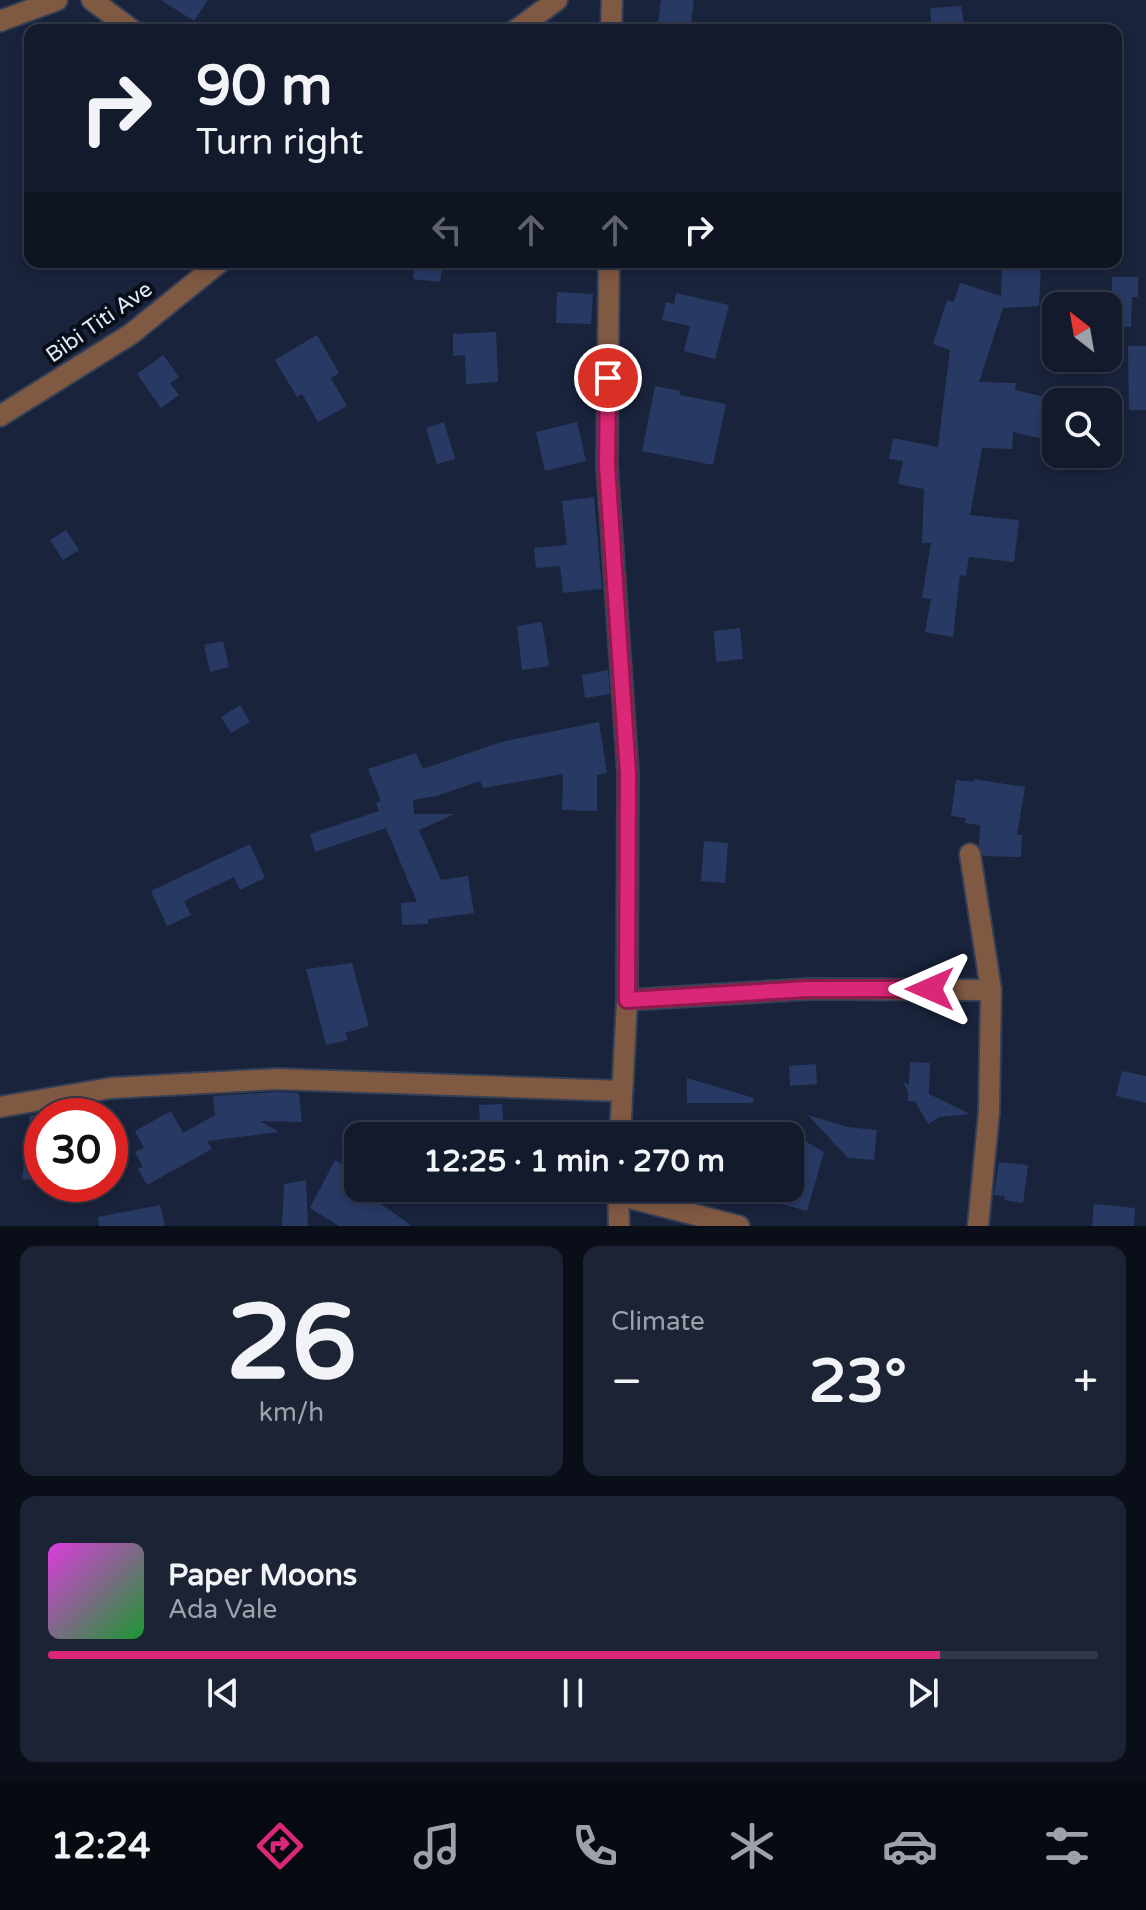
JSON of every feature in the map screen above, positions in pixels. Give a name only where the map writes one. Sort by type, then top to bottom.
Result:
[{"type":"street","points":[[0,21],[57,0]]},
{"type":"street","points":[[92,0],[124,24]]},
{"type":"street","points":[[524,24],[557,0]]},
{"type":"street","points":[[611,24],[612,0]]},
{"type":"street","name":"Bibi Titi Ave","points":[[0,416],[131,334],[213,268]]},
{"type":"street","points":[[609,268],[607,466],[628,773],[627,1000],[621,1122]]},
{"type":"street","points":[[970,854],[991,990],[989,1112],[978,1226]]},
{"type":"street","points":[[627,1000],[808,989],[991,990]]},
{"type":"street","points":[[0,1107],[111,1088],[277,1079],[622,1091]]},
{"type":"street","points":[[618,1202],[619,1226]]},
{"type":"street","points":[[656,1202],[739,1226]]},
{"type":"building","points":[[161,0],[208,0],[194,21]]},
{"type":"building","points":[[661,0],[694,0],[691,24],[658,24]]},
{"type":"building","points":[[961,6],[964,24],[931,24],[930,8]]},
{"type":"building","points":[[414,268],[442,268],[440,282],[413,279]]},
{"type":"building","points":[[1002,268],[1041,268],[1039,306],[1003,308],[979,382],[1016,383],[1015,390],[1042,396],[1042,439],[1013,432],[1012,449],[982,448],[970,515],[1019,520],[1014,562],[969,557],[966,576],[960,575],[953,637],[925,632],[931,599],[922,598],[931,543],[922,543],[924,489],[898,484],[903,461],[889,459],[893,438],[938,447],[950,350],[933,344],[947,300],[954,302],[960,283],[1001,296]]},
{"type":"building","points":[[1112,277],[1138,277],[1138,297],[1132,297],[1131,327],[1122,327],[1122,292],[1112,292]]},
{"type":"building","points":[[557,292],[593,294],[591,324],[556,323]]},
{"type":"building","points":[[676,293],[729,305],[715,359],[684,351],[690,326],[662,320],[666,302],[674,304]]},
{"type":"building","points":[[496,332],[498,382],[466,384],[465,355],[453,356],[453,334]]},
{"type":"building","points":[[317,335],[339,373],[331,378],[347,406],[318,422],[302,394],[297,397],[275,360]]},
{"type":"building","points":[[1128,346],[1146,346],[1146,410],[1129,410]]},
{"type":"building","points":[[163,355],[179,377],[170,383],[179,395],[161,408],[137,374]]},
{"type":"building","points":[[655,386],[680,391],[680,395],[726,404],[713,465],[642,451]]},
{"type":"building","points":[[444,422],[455,459],[437,464],[426,428]]},
{"type":"building","points":[[577,422],[586,461],[545,471],[536,432]]},
{"type":"building","points":[[594,497],[602,589],[563,593],[560,566],[536,568],[534,548],[567,545],[562,501]]},
{"type":"building","points":[[66,530],[79,550],[63,560],[50,540]]},
{"type":"building","points":[[542,622],[549,666],[522,670],[517,626]]},
{"type":"building","points":[[740,628],[743,659],[716,662],[714,631]]},
{"type":"building","points":[[223,641],[229,667],[210,672],[204,645]]},
{"type":"building","points":[[608,670],[610,694],[585,698],[582,675]]},
{"type":"building","points":[[240,705],[250,722],[231,733],[221,717]]},
{"type":"building","points":[[599,722],[607,773],[597,775],[597,811],[562,810],[563,774],[483,788],[480,781],[437,796],[413,800],[414,814],[455,814],[419,830],[441,880],[468,876],[474,913],[428,919],[428,924],[402,925],[401,903],[417,902],[386,828],[315,852],[310,834],[379,811],[376,803],[381,801],[368,769],[416,753],[423,769],[501,742]]},
{"type":"building","points":[[974,779],[1025,787],[1017,835],[1022,835],[1021,857],[983,856],[979,845],[980,825],[965,823],[966,818],[951,816],[956,780],[974,782]]},
{"type":"building","points":[[704,841],[728,843],[725,883],[701,881]]},
{"type":"building","points":[[250,844],[265,878],[240,890],[234,877],[184,901],[191,915],[167,926],[151,891]]},
{"type":"building","points":[[352,963],[369,1026],[345,1033],[348,1040],[326,1045],[306,969]]},
{"type":"building","points":[[910,1062],[930,1063],[929,1094],[970,1114],[940,1117],[928,1124],[915,1101],[908,1101],[908,1091],[903,1082],[909,1085]]},
{"type":"building","points":[[816,1064],[817,1084],[790,1086],[789,1066]]},
{"type":"building","points":[[1122,1071],[1146,1076],[1146,1103],[1116,1096]]},
{"type":"building","points":[[687,1078],[754,1098],[753,1103],[687,1103]]},
{"type":"building","points":[[299,1093],[302,1122],[260,1121],[279,1132],[207,1141],[212,1149],[147,1185],[138,1169],[143,1167],[135,1152],[144,1148],[135,1131],[171,1111],[183,1133],[215,1115],[213,1096]]},
{"type":"building","points":[[502,1104],[503,1122],[480,1122],[479,1105]]},
{"type":"building","points":[[808,1115],[847,1127],[877,1130],[874,1160],[848,1158]]},
{"type":"building","points":[[805,1141],[824,1152],[807,1211],[774,1202],[804,1202]]},
{"type":"building","points":[[335,1160],[344,1165],[344,1202],[378,1202],[412,1226],[339,1226],[310,1208]]},
{"type":"building","points":[[999,1162],[1028,1165],[1023,1203],[994,1195]]},
{"type":"building","points":[[306,1180],[308,1226],[282,1226],[284,1184]]},
{"type":"building","points":[[1094,1204],[1135,1208],[1134,1226],[1092,1226]]},
{"type":"building","points":[[160,1205],[165,1226],[99,1226],[98,1217]]},
{"type":"route","points":[[608,378],[607,466],[628,773],[627,1000],[808,989],[930,989]]}]
